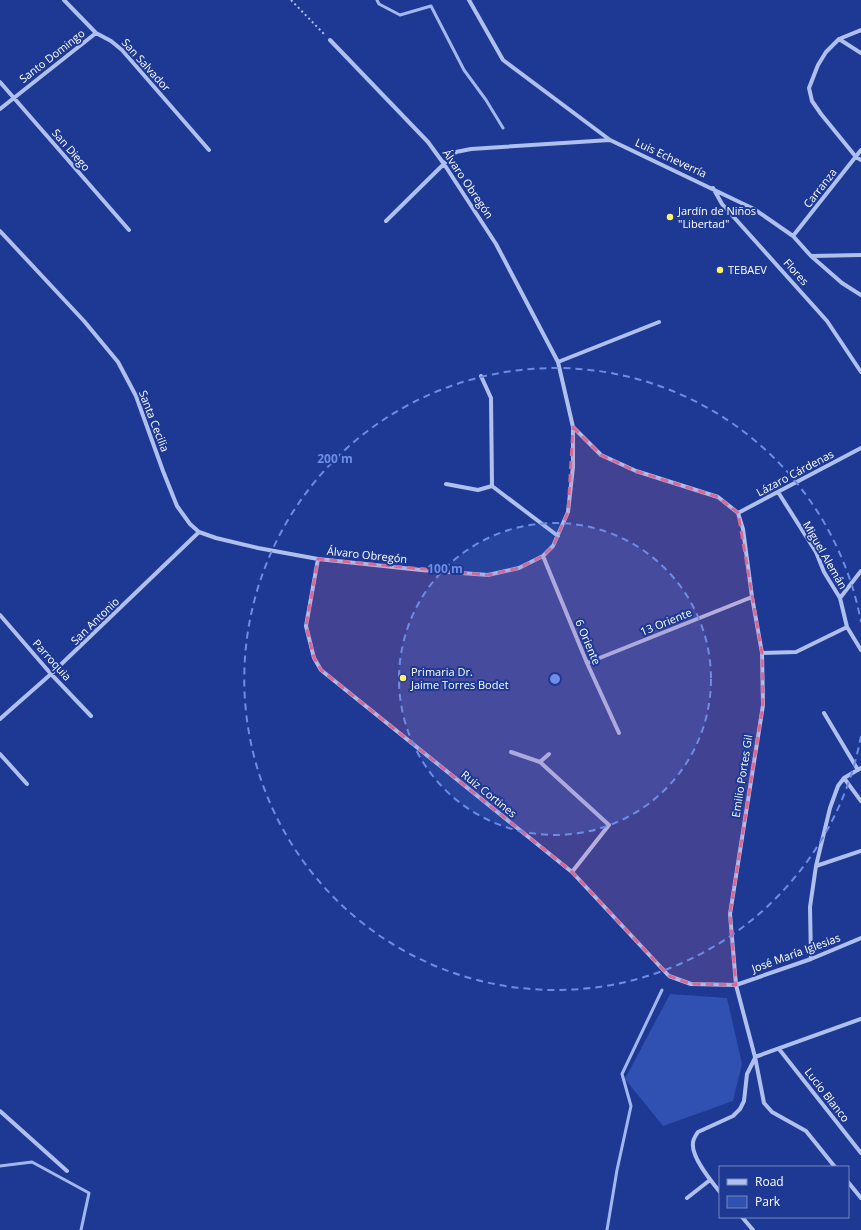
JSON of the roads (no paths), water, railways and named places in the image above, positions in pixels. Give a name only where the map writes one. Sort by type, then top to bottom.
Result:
[{"type":"street","name":"San Salvador","points":[[64,0],[96,32],[122,50],[209,150]]},
{"type":"street","points":[[469,0],[503,60],[610,140]]},
{"type":"street","points":[[861,30],[839,39],[826,52],[818,65],[809,88],[812,101],[821,114],[861,160]]},
{"type":"street","name":"Santo Domingo","points":[[0,110],[96,32]]},
{"type":"street","points":[[839,39],[861,53]]},
{"type":"street","name":"Álvaro Obregón","points":[[318,559],[420,570],[488,575],[519,568],[543,556],[553,546],[568,512],[572,467],[573,427],[558,362],[496,244],[428,142],[330,40]]},
{"type":"street","name":"San Diego","points":[[0,82],[129,230]]},
{"type":"street","name":"Luis Echeverría","points":[[386,221],[456,152],[470,149],[610,140],[754,209],[793,236],[811,256],[842,283],[861,296]]},
{"type":"street","name":"Carranza","points":[[793,236],[861,150]]},
{"type":"street","name":"Flores","points":[[712,188],[722,204],[828,321],[861,372]]},
{"type":"street","name":"Santa Cecilia","points":[[0,231],[84,322],[118,362],[136,396],[177,506],[190,524],[199,532],[216,538],[258,548],[318,559]]},
{"type":"street","points":[[811,256],[861,255]]},
{"type":"street","points":[[558,362],[659,322]]},
{"type":"street","points":[[481,376],[491,398],[492,486]]},
{"type":"street","points":[[573,427],[602,455],[636,471],[718,497],[738,513]]},
{"type":"street","name":"Lázaro Cárdenas","points":[[738,513],[861,448]]},
{"type":"street","points":[[446,484],[478,490],[492,486]]},
{"type":"street","points":[[492,486],[558,536]]},
{"type":"street","name":"Miguel Alemán","points":[[778,492],[816,552],[824,572],[840,598],[847,627],[861,650]]},
{"type":"street","name":"Emilio Portes Gil","points":[[738,513],[744,529],[752,598],[762,652],[763,705],[730,914],[736,984],[755,1057]]},
{"type":"street","name":"San Antonio","points":[[0,720],[51,674],[199,532]]},
{"type":"street","name":"6 Oriente","points":[[543,556],[587,663],[619,733]]},
{"type":"street","name":"Ruiz Cortines","points":[[318,559],[306,626],[314,658],[321,670],[572,872],[669,976],[691,984],[736,984]]},
{"type":"street","points":[[840,598],[861,571]]},
{"type":"street","name":"13 Oriente","points":[[587,663],[752,598]]},
{"type":"street","name":"Parroquia","points":[[0,615],[51,674],[91,716]]},
{"type":"street","points":[[762,652],[796,652],[847,627]]},
{"type":"street","points":[[811,959],[810,907],[816,866],[830,808],[838,786],[844,778],[859,769],[824,713]]},
{"type":"street","points":[[511,752],[540,762],[609,825],[572,872]]},
{"type":"street","points":[[0,754],[27,784]]},
{"type":"street","points":[[540,762],[549,754]]},
{"type":"street","points":[[844,778],[861,801]]},
{"type":"street","points":[[816,866],[861,851]]},
{"type":"street","name":"José María Iglesias","points":[[736,984],[811,959],[861,938]]},
{"type":"street","points":[[719,1191],[696,1158],[692,1143],[698,1132],[733,1116],[740,1109],[744,1101],[747,1074],[755,1057],[861,1019]]},
{"type":"street","name":"Lucio Blanco","points":[[779,1049],[861,1153]]},
{"type":"street","points":[[755,1057],[764,1103],[772,1112],[806,1132],[834,1166]]},
{"type":"street","points":[[0,1111],[67,1171]]},
{"type":"street","points":[[688,1198],[710,1180]]},
{"type":"street","points":[[849,1183],[861,1198]]},
{"type":"street","points":[[743,1218],[753,1230]]},
{"type":"waterway","points":[[377,0],[379,4],[400,15],[431,6],[464,70],[486,100],[503,128]]},
{"type":"waterway","points":[[607,1230],[617,1170],[631,1106],[622,1074],[662,990]]},
{"type":"waterway","points":[[0,1166],[32,1162],[89,1193],[81,1230]]},
{"type":"place","name":"Jardín de Niños \"Libertad\"","points":[[670,217]]},
{"type":"place","name":"TEBAEV","points":[[720,270]]},
{"type":"place","name":"Primaria Dr. Jaime Torres Bodet","points":[[403,678]]}]
